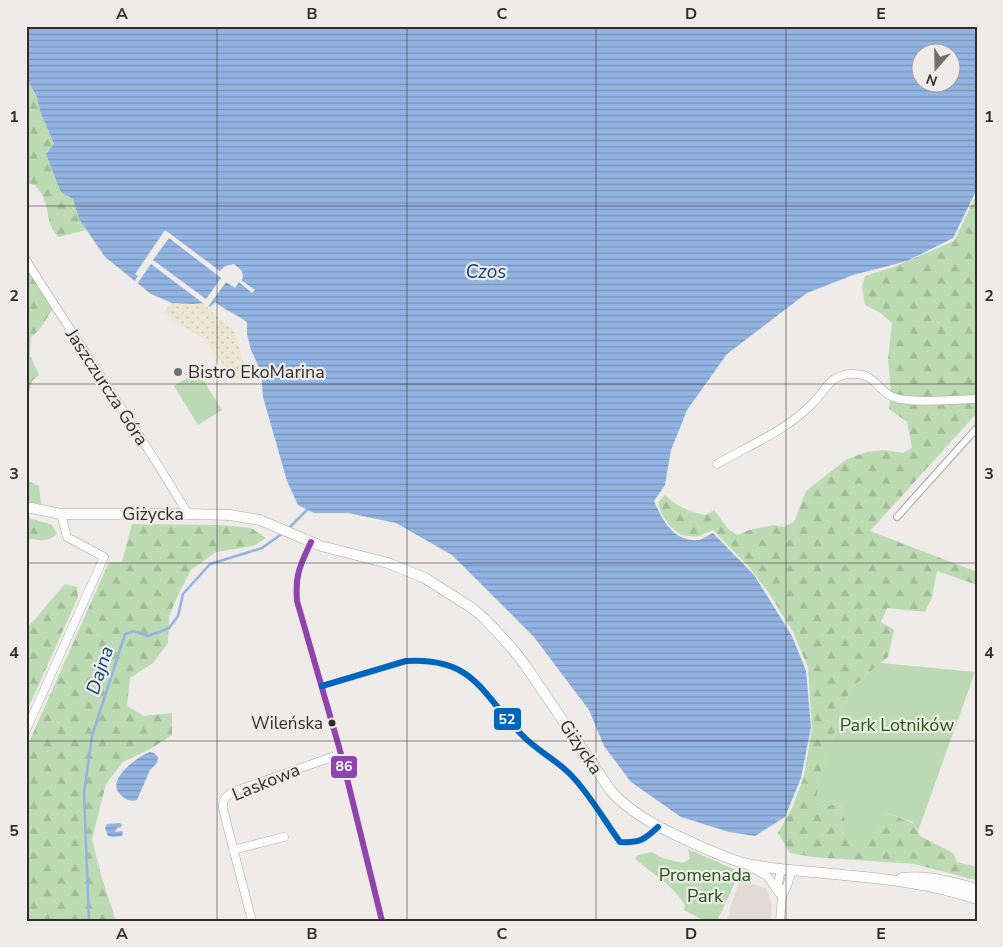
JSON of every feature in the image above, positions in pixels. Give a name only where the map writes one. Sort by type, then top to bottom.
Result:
[{"type":"street","name":"Jaszczurcza Góra","points":[[26,260],[121,409],[158,463],[188,514]]},
{"type":"street","points":[[717,464],[782,428],[812,405],[830,382],[844,374],[857,373],[871,377],[891,397],[903,400],[977,399]]},
{"type":"street","points":[[897,517],[977,428]]},
{"type":"street","name":"Giżycka","points":[[26,507],[61,514],[230,515],[260,520],[322,546],[388,563],[407,570],[439,586],[486,619],[516,653],[611,791],[627,807],[658,827],[746,864],[786,870],[890,880],[956,892],[977,899]]},
{"type":"street","points":[[26,730],[104,557],[67,537],[61,514]]},
{"type":"street","points":[[311,542],[299,568],[296,582],[296,601],[341,754],[382,921]]},
{"type":"street","points":[[322,686],[406,661],[420,660],[450,666],[476,681],[523,736],[570,774],[620,842],[636,842],[658,827]]},
{"type":"street","name":"Laskowa","points":[[252,921],[222,810],[222,803],[229,794],[341,754]]},
{"type":"street","points":[[233,850],[284,837]]},
{"type":"street","points":[[746,864],[767,876],[782,896]]},
{"type":"street","points":[[780,921],[782,896],[778,884],[786,870]]},
{"type":"street","name":"Giżycka","points":[[890,880],[911,877],[931,878],[947,880],[977,889]]},
{"type":"shaded area","points":[[740,879],[767,889],[772,905],[770,921],[726,921]]},
{"type":"green space","points":[[26,77],[37,97],[40,111],[54,144],[61,191],[73,199],[79,219],[86,230],[59,237],[52,228],[41,194],[35,185],[26,183]]},
{"type":"green space","points":[[977,194],[977,413],[870,531],[977,572],[977,585],[937,571],[932,597],[925,612],[887,608],[881,622],[894,630],[888,657],[851,688],[833,738],[815,804],[826,806],[842,803],[845,819],[842,836],[885,812],[913,823],[920,836],[953,853],[957,862],[977,867],[976,880],[914,864],[812,857],[790,853],[778,833],[792,808],[804,776],[812,728],[808,668],[793,632],[769,593],[750,568],[713,530],[697,537],[681,535],[671,527],[662,515],[658,502],[665,495],[679,506],[695,512],[706,515],[714,510],[728,529],[737,535],[749,530],[774,525],[783,527],[794,522],[806,491],[847,459],[867,452],[884,450],[903,453],[912,448],[907,422],[889,409],[891,392],[888,359],[892,323],[879,312],[865,305],[862,287],[865,276],[894,267],[954,241]]},
{"type":"green space","points":[[26,267],[53,309],[38,331],[31,337],[30,355],[39,375],[32,381],[26,405]]},
{"type":"green space","points":[[198,372],[222,410],[198,425],[174,386]]},
{"type":"green space","points":[[26,480],[39,486],[41,504],[26,501]]},
{"type":"green space","points":[[26,517],[52,525],[57,534],[46,540],[26,538]]},
{"type":"green space","points":[[132,524],[217,525],[251,528],[266,538],[253,546],[216,552],[191,570],[169,616],[168,643],[153,663],[130,678],[127,706],[144,716],[172,713],[172,735],[152,748],[123,762],[106,784],[92,839],[116,921],[26,921],[26,749],[109,562],[122,562]]},
{"type":"green space","points":[[65,584],[77,587],[78,597],[26,713],[26,628]]},
{"type":"green space","name":"Park Lotników","points":[[881,663],[975,672],[918,831],[913,822],[885,812],[867,839],[854,841],[842,837],[845,819],[842,803],[826,806],[814,804],[833,738],[851,688]]},
{"type":"green space","name":"Promenada Park","points":[[688,849],[740,872],[718,919],[701,919],[684,910],[685,905],[675,892],[635,859],[638,855],[652,852],[662,858],[682,863],[690,859]]},
{"type":"sand","points":[[172,303],[203,303],[219,319],[234,330],[248,378],[233,377],[203,338],[177,323],[164,312]]},
{"type":"water","name":"Czos","points":[[26,26],[977,26],[977,189],[953,238],[907,261],[853,275],[807,293],[727,354],[687,410],[671,450],[665,485],[654,501],[665,523],[682,538],[699,540],[713,533],[754,575],[792,636],[806,671],[811,727],[801,778],[785,817],[755,836],[729,832],[681,817],[631,782],[604,746],[589,710],[534,637],[452,555],[396,523],[348,513],[314,513],[298,505],[287,481],[263,397],[261,372],[251,350],[247,334],[247,322],[215,302],[210,307],[203,303],[172,303],[151,294],[105,257],[79,219],[73,199],[61,192],[46,154],[54,144],[40,111],[37,97],[26,77]]},
{"type":"water","points":[[150,752],[158,757],[157,763],[150,770],[137,800],[127,800],[117,790],[116,784],[119,777],[130,764]]},
{"type":"water","points":[[120,823],[121,827],[117,828],[115,832],[123,832],[122,836],[108,836],[105,828],[107,824]]},
{"type":"pier","points":[[165,230],[220,271],[225,266],[234,264],[242,271],[243,278],[241,280],[255,290],[252,293],[239,282],[235,288],[226,282],[208,307],[151,264],[137,284],[134,282],[138,276],[135,274]],"holes":[[[169,238],[221,278],[206,299],[153,260]]]},
{"type":"waterway","name":"Dajna","points":[[289,528],[307,510]]},
{"type":"waterway","name":"Dajna","points":[[89,921],[84,793],[92,736],[125,634],[134,631],[148,636],[169,628],[178,616],[183,594],[210,564],[262,548],[283,533]]},
{"type":"transit line","name":"86","points":[[311,542],[299,570],[297,601],[341,754],[382,921]]},
{"type":"transit line","name":"52","points":[[322,686],[406,661],[429,661],[447,665],[462,672],[474,681],[527,740],[577,781],[620,842],[641,840],[658,827]]},
{"type":"place","name":"Bistro EkoMarina","points":[[178,372]]},
{"type":"place","name":"Wileńska","points":[[332,723]]}]
